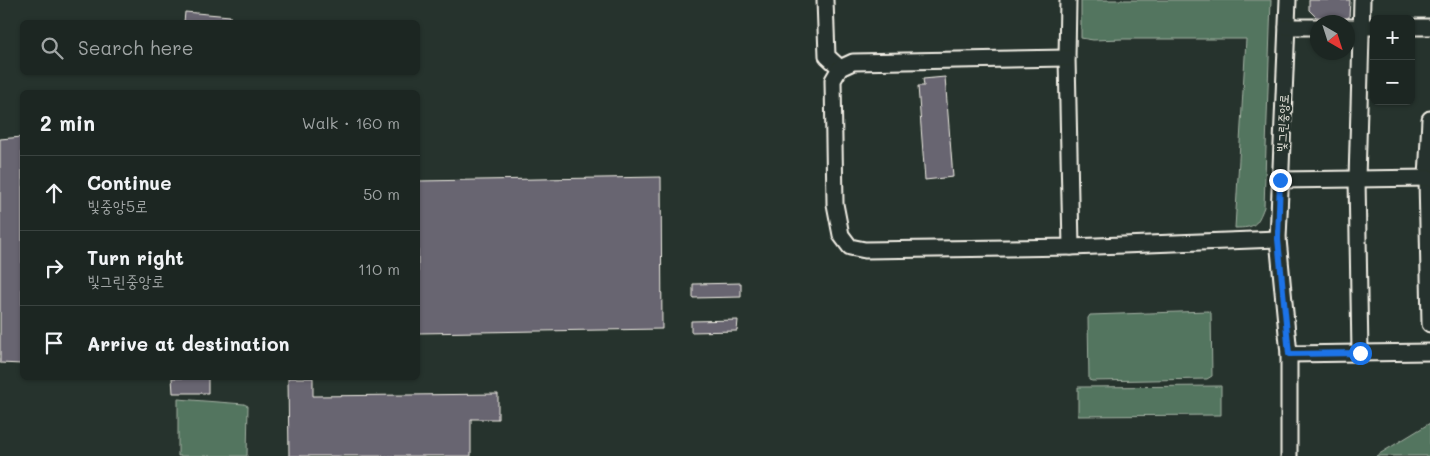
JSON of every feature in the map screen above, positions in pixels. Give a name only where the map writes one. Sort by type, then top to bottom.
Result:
[{"type":"street","points":[[825,0],[827,56],[840,68]]},
{"type":"street","points":[[1068,0],[1067,58],[1071,247]]},
{"type":"street","name":"빛그린중앙로","points":[[1288,0],[1278,239],[1289,354],[1289,456]]},
{"type":"street","points":[[1360,353],[1356,179],[1362,0]]},
{"type":"street","points":[[1287,27],[1310,27]]},
{"type":"street","points":[[1415,27],[1430,27]]},
{"type":"street","points":[[1067,58],[853,62],[840,68],[833,80],[835,204],[842,235],[850,247],[865,250],[1071,247],[1278,239]]},
{"type":"street","points":[[1430,119],[1430,324]]},
{"type":"street","points":[[1280,180],[1429,178]]},
{"type":"street","points":[[1289,354],[1430,352]]},
{"type":"green space","points":[[1081,0],[1271,0],[1264,207],[1257,222],[1251,226],[1235,228],[1246,39],[1093,40],[1081,38]]},
{"type":"green space","points":[[1208,311],[1211,313],[1212,376],[1207,379],[1089,380],[1088,318],[1090,315]]},
{"type":"green space","points":[[1221,386],[1221,415],[1078,416],[1078,387]]},
{"type":"green space","points":[[178,399],[244,404],[248,406],[247,456],[178,456]]},
{"type":"green space","points":[[1430,423],[1430,456],[1376,456]]},
{"type":"building","points":[[1309,0],[1350,0],[1349,15],[1314,15],[1309,10]]},
{"type":"building","points":[[185,12],[230,16],[230,20],[184,20]]},
{"type":"building","points":[[945,77],[953,177],[925,180],[918,86],[924,86],[923,79]]},
{"type":"building","points":[[20,137],[20,364],[0,363],[0,139]]},
{"type":"building","points":[[661,177],[662,329],[420,333],[420,181]]},
{"type":"building","points":[[741,283],[741,297],[693,298],[693,284]]},
{"type":"building","points":[[738,320],[737,331],[691,332],[691,321]]},
{"type":"building","points":[[172,380],[208,380],[208,393],[173,393]]},
{"type":"building","points":[[288,380],[313,380],[313,396],[498,394],[498,419],[471,419],[471,456],[289,456]]},
{"type":"route","points":[[1280,180],[1278,239],[1289,354],[1360,353]]}]
